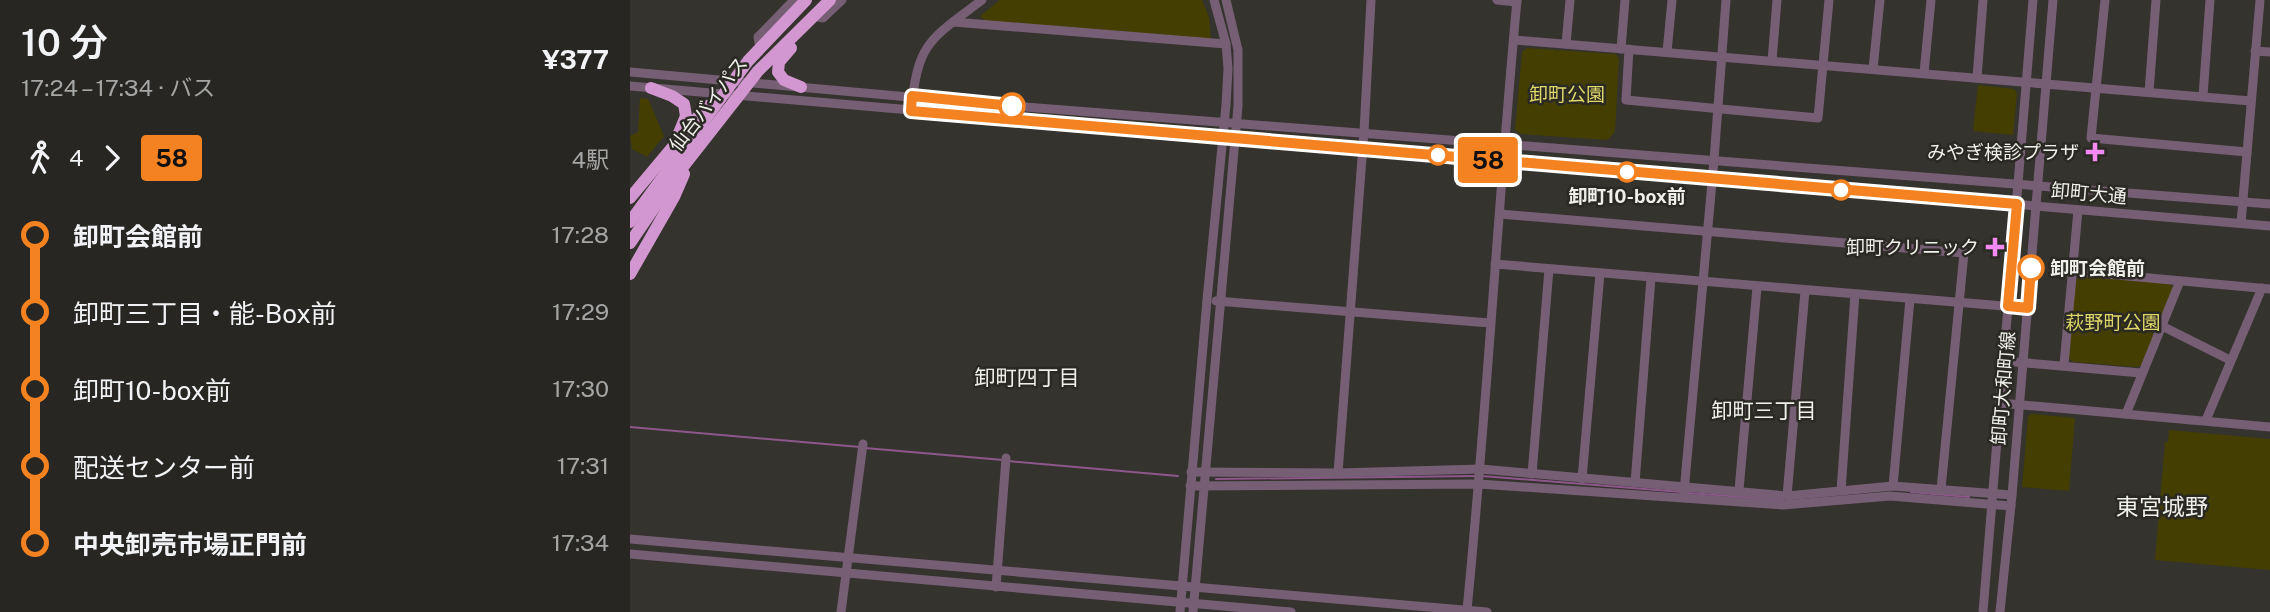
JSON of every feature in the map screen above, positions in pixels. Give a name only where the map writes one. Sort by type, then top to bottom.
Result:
[{"type":"highway","name":"仙台バイパス","points":[[630,222],[725,89],[806,0]]},
{"type":"highway","name":"仙台バイパス","points":[[630,243],[748,83],[830,0]]},
{"type":"highway","points":[[801,87],[784,80],[778,72],[778,66],[801,37],[809,20]]},
{"type":"highway","points":[[651,88],[680,100],[686,111],[685,120],[669,152]]},
{"type":"highway","points":[[630,198],[725,89]]},
{"type":"highway","points":[[630,274],[674,197],[691,157]]},
{"type":"street","points":[[760,48],[758,37],[793,0]]},
{"type":"street","points":[[809,20],[823,18],[842,0]]},
{"type":"street","points":[[911,111],[918,64],[931,40],[982,0]]},
{"type":"street","points":[[1180,608],[1228,69],[1226,44],[1214,0]]},
{"type":"street","points":[[1193,608],[1237,122],[1238,51],[1226,0]]},
{"type":"street","points":[[1338,473],[1364,132],[1371,0]]},
{"type":"street","points":[[1467,610],[1517,1],[1497,0]]},
{"type":"street","points":[[1566,44],[1570,0]]},
{"type":"street","points":[[1625,0],[1626,100],[1818,118],[1829,0]]},
{"type":"street","points":[[1667,52],[1672,0]]},
{"type":"street","points":[[1684,498],[1726,0]]},
{"type":"street","points":[[1772,61],[1777,0]]},
{"type":"street","points":[[1874,69],[1880,0]]},
{"type":"street","points":[[1924,73],[1931,0]]},
{"type":"street","points":[[1977,78],[1983,0]]},
{"type":"street","name":"卸町大和町線","points":[[1983,612],[2034,0]]},
{"type":"street","name":"卸町大和町線","points":[[2000,612],[2053,0]]},
{"type":"street","points":[[2105,0],[2091,138],[2247,152]]},
{"type":"street","points":[[2149,92],[2156,0]]},
{"type":"street","points":[[2203,96],[2210,0]]},
{"type":"street","points":[[2241,223],[2259,0]]},
{"type":"street","points":[[953,22],[1226,44]]},
{"type":"street","points":[[1514,40],[2251,101]]},
{"type":"street","points":[[2255,51],[2270,52]]},
{"type":"street","points":[[630,72],[725,89]]},
{"type":"street","points":[[630,86],[725,89],[748,83],[2270,204]]},
{"type":"street","name":"卸町大通","points":[[725,89],[739,95],[911,111],[2270,226]]},
{"type":"street","points":[[2064,365],[2078,209]]},
{"type":"street","points":[[1500,214],[1964,253],[1941,489]]},
{"type":"street","points":[[1495,264],[2028,308]]},
{"type":"street","points":[[1532,474],[1549,269]]},
{"type":"street","points":[[2073,271],[2266,288],[2230,360],[2206,420]]},
{"type":"street","points":[[1581,478],[1600,273]]},
{"type":"street","points":[[1635,483],[1651,278]]},
{"type":"street","points":[[2126,414],[2180,281]]},
{"type":"street","points":[[1739,491],[1757,287]]},
{"type":"street","points":[[1787,496],[1805,291]]},
{"type":"street","points":[[1841,491],[1855,295]]},
{"type":"street","points":[[1893,486],[1910,299]]},
{"type":"street","points":[[1207,300],[1490,323]]},
{"type":"street","points":[[2162,326],[2230,360]]},
{"type":"street","points":[[2004,361],[2141,373]]},
{"type":"street","points":[[2000,403],[2270,427]]},
{"type":"street","points":[[841,612],[863,448]]},
{"type":"street","points":[[996,587],[1006,462]]},
{"type":"street","points":[[1191,472],[1480,477],[1684,498],[1783,505],[1890,496],[2011,506]]},
{"type":"street","points":[[1190,486],[1532,474],[1787,496],[1893,486],[2012,495]]},
{"type":"street","points":[[630,539],[1487,612]]},
{"type":"street","points":[[630,554],[996,587],[1180,608],[1291,612]]},
{"type":"green space","points":[[1000,0],[1202,0],[1209,17],[1211,39],[985,21],[980,16]]},
{"type":"green space","name":"卸町公園","points":[[1527,48],[1616,54],[1619,59],[1615,132],[1607,140],[1521,134],[1515,130],[1522,52]]},
{"type":"green space","points":[[1978,85],[2014,89],[2017,93],[2013,135],[1973,131]]},
{"type":"green space","points":[[640,98],[648,99],[664,136],[647,157],[632,149],[630,136],[638,132]]},
{"type":"green space","name":"萩野町公園","points":[[2080,275],[2169,283],[2173,288],[2142,365],[2136,367],[2074,362],[2068,358],[2074,283]]},
{"type":"green space","points":[[2031,414],[2075,418],[2069,491],[2022,487],[2028,417]]},
{"type":"green space","points":[[2169,430],[2270,439],[2270,570],[2155,560],[2165,442],[2168,442]]},
{"type":"waterway","points":[[630,427],[860,447]]},
{"type":"waterway","points":[[865,448],[1003,460]]},
{"type":"waterway","points":[[1008,461],[1178,476]]},
{"type":"waterway","points":[[1216,479],[1476,476]]},
{"type":"waterway","points":[[1482,476],[1682,492]]},
{"type":"waterway","points":[[1911,492],[1969,497]]},
{"type":"waterway","points":[[1688,493],[1783,500]]},
{"type":"bus line","name":"58","points":[[1012,106],[912,96],[911,111],[2017,204],[2008,306],[2028,308],[2031,268]]},
{"type":"place","name":"みやぎ検診プラザ","points":[[2095,152]]},
{"type":"place","name":"卸町10-box前","points":[[1627,172]]},
{"type":"place","name":"卸町クリニック","points":[[1995,247]]},
{"type":"place","name":"卸町会館前","points":[[2031,268]]},
{"type":"district","name":"卸町四丁目","points":[[1027,378]]},
{"type":"district","name":"卸町三丁目","points":[[1764,411]]},
{"type":"district","name":"東宮城野","points":[[2162,507]]}]
